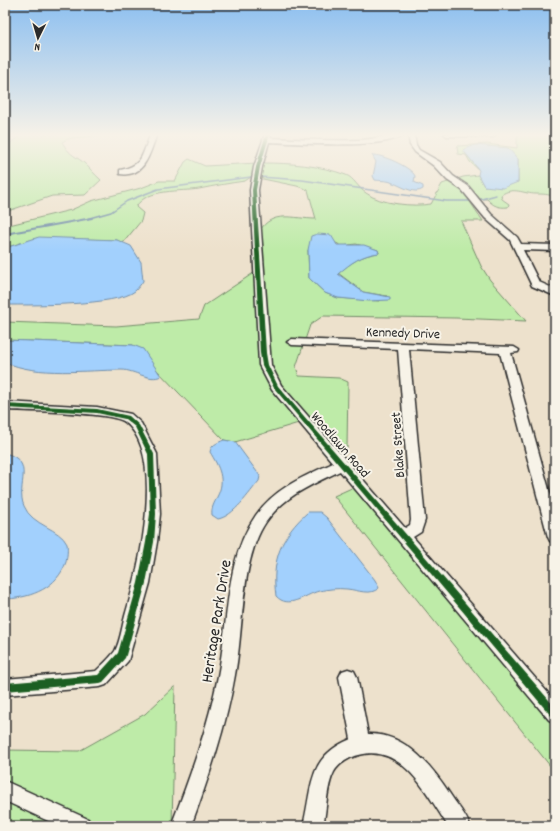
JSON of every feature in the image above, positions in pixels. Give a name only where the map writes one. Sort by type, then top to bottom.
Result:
[{"type":"street","name":"Woodlawn Road","points":[[257,173],[254,190],[260,306],[265,365],[276,387],[555,714]]},
{"type":"street","points":[[445,173],[465,188],[479,206],[514,239],[535,284],[555,293]]},
{"type":"street","points":[[519,247],[555,248]]},
{"type":"street","name":"Kennedy Drive","points":[[292,342],[509,350],[555,538]]},
{"type":"street","name":"Blake Street","points":[[403,346],[418,520],[416,528],[404,536]]},
{"type":"street","points":[[5,406],[97,411],[127,417],[137,426],[144,437],[151,454],[153,514],[150,542],[142,583],[122,655],[100,679],[5,687]]},
{"type":"street","name":"Heritage Park Drive","points":[[181,826],[214,731],[227,674],[242,563],[249,543],[260,522],[274,503],[299,486],[342,464]]},
{"type":"street","points":[[348,677],[361,743]]},
{"type":"street","points":[[312,826],[328,765],[341,753],[361,743],[381,745],[401,751],[419,766],[460,826]]},
{"type":"street","points":[[5,791],[81,826]]},
{"type":"green space","points":[[5,173],[94,173],[101,180],[85,195],[52,196],[5,212]]},
{"type":"green space","points":[[179,173],[254,173],[253,177],[245,181],[199,189],[165,192],[148,197],[141,201],[136,207],[143,213],[141,221],[123,243],[117,240],[37,238],[5,248],[5,226],[71,210],[91,201],[141,188],[159,181],[175,181]]},
{"type":"green space","points":[[259,173],[339,173],[349,176],[363,191],[372,197],[388,202],[406,205],[431,204],[442,184],[463,177],[478,175],[484,186],[518,182],[518,173],[555,173],[555,197],[546,194],[532,194],[518,191],[505,192],[501,195],[502,199],[509,204],[508,207],[499,207],[487,199],[468,199],[483,221],[461,221],[481,266],[490,280],[526,321],[456,318],[323,316],[310,325],[296,367],[299,376],[339,378],[348,382],[347,448],[310,420],[280,385],[269,365],[259,232],[270,220],[277,218],[292,217],[316,219],[308,190],[297,186],[258,178]],"holes":[[[334,242],[342,246],[356,244],[378,250],[379,253],[362,258],[338,273],[363,292],[387,296],[379,301],[338,298],[325,293],[309,278],[308,250]]]},
{"type":"green space","points":[[255,272],[259,354],[302,422],[235,442],[224,440],[133,345],[5,340],[5,322],[116,326],[199,319],[204,306]]},
{"type":"green space","points":[[356,486],[555,723],[555,772],[334,496]]},
{"type":"green space","points":[[175,686],[172,826],[5,826],[5,750],[79,751],[145,714]]},
{"type":"water","points":[[374,173],[413,173],[415,176],[414,182],[423,186],[423,189],[419,191],[412,191],[389,181],[375,180],[373,176]]},
{"type":"water","points":[[478,173],[518,173],[518,182],[503,188],[484,186],[478,175]]},
{"type":"water","points":[[317,234],[331,235],[337,245],[364,245],[378,250],[379,253],[357,260],[338,274],[363,292],[390,297],[390,300],[369,301],[338,298],[325,293],[309,278],[308,250],[311,236]]},
{"type":"water","points":[[39,237],[117,240],[131,246],[141,262],[143,281],[135,291],[111,300],[73,304],[5,305],[5,248]]},
{"type":"water","points":[[5,340],[133,345],[143,349],[161,376],[152,378],[122,370],[62,372],[32,370],[18,367],[5,362]]},
{"type":"water","points":[[224,440],[235,442],[260,476],[259,481],[241,503],[230,513],[218,519],[212,515],[212,510],[220,491],[221,479],[219,468],[210,452],[213,446]]},
{"type":"water","points":[[5,453],[15,457],[23,468],[22,498],[28,513],[39,523],[58,534],[67,544],[66,562],[62,571],[50,585],[43,590],[26,596],[8,599],[5,599]]},
{"type":"water","points":[[308,512],[320,512],[327,518],[375,580],[379,588],[372,592],[343,589],[319,591],[291,602],[281,600],[276,596],[275,571],[280,550],[291,530]]},
{"type":"waterway","points":[[86,219],[111,212],[127,201],[158,189],[251,177]]},
{"type":"waterway","points":[[260,177],[302,180],[446,201],[470,201]]},
{"type":"waterway","points":[[478,200],[496,195]]},
{"type":"waterway","points":[[5,234],[92,218]]},
{"type":"cycle path","points":[[257,173],[254,190],[263,353],[265,365],[276,387],[555,714]]},
{"type":"cycle path","points":[[5,406],[97,411],[127,417],[137,426],[151,454],[153,514],[150,542],[142,583],[122,655],[100,679],[5,687]]}]
